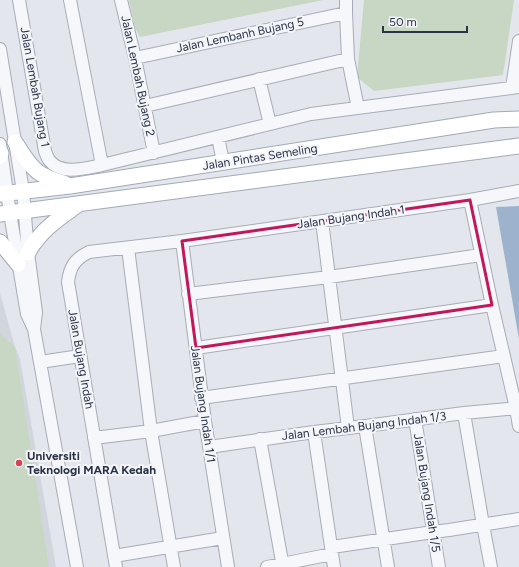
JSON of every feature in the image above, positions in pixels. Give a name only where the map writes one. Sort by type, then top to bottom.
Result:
[{"type":"main road","name":"Jalan Pintas Semeling","points":[[3,194],[70,186],[494,120],[519,119]]},
{"type":"main road","points":[[15,142],[27,161],[38,172],[50,179],[70,186]]},
{"type":"main road","name":"Jalan Pintas Semeling","points":[[5,213],[519,146]]},
{"type":"main road","points":[[0,242],[23,258],[35,241],[44,232],[80,204]]},
{"type":"street","name":"Jalan Lembah Bujang 1","points":[[20,0],[45,151],[48,159],[53,164],[70,170],[102,165],[154,153],[311,114],[516,87]]},
{"type":"street","points":[[70,0],[102,165]]},
{"type":"street","points":[[346,0],[348,59],[358,108]]},
{"type":"street","name":"Jalan Lembah Bujang 2","points":[[124,1],[154,153]]},
{"type":"street","name":"Jalan Lembanh Bujang 5","points":[[135,58],[346,13]]},
{"type":"street","points":[[516,87],[519,40]]},
{"type":"street","points":[[0,49],[23,191],[25,211],[23,258]]},
{"type":"street","points":[[145,106],[348,59]]},
{"type":"street","points":[[259,80],[270,124]]},
{"type":"street","points":[[218,137],[223,162]]},
{"type":"street","points":[[0,151],[5,213],[23,258],[36,312],[34,329],[77,567]]},
{"type":"street","name":"Jalan Bujang Indah 1","points":[[182,241],[470,200],[519,191]]},
{"type":"street","points":[[470,200],[492,305],[518,408],[519,426]]},
{"type":"street","points":[[322,221],[348,428]]},
{"type":"street","name":"Jalan Bujang Indah","points":[[115,562],[68,282],[69,273],[80,256],[89,252],[182,241]]},
{"type":"street","name":"Jalan Bujang Indah 1/1","points":[[182,241],[204,421],[228,567]]},
{"type":"street","points":[[128,248],[151,430],[174,567]]},
{"type":"street","points":[[188,294],[329,277],[481,255]]},
{"type":"street","points":[[196,348],[492,305]]},
{"type":"street","points":[[40,362],[80,356]]},
{"type":"street","points":[[202,398],[504,356]]},
{"type":"street","name":"Jalan Lembah Bujang Indah 1/3","points":[[209,447],[415,419],[518,408]]},
{"type":"street","points":[[464,413],[491,567]]},
{"type":"street","name":"Jalan Bujang Indah 1/5","points":[[415,419],[439,567]]},
{"type":"street","points":[[94,438],[204,421]]},
{"type":"street","points":[[365,426],[388,567]]},
{"type":"street","points":[[314,432],[334,567]]},
{"type":"street","points":[[260,439],[283,565]]},
{"type":"street","points":[[266,567],[283,565],[332,551],[383,539],[519,519]]},
{"type":"street","points":[[115,562],[171,547],[223,538]]},
{"type":"highlighted area","points":[[470,200],[492,305],[196,348],[182,241]]},
{"type":"shaded area","name":"Universiti Teknologi MARA Kedah","points":[[0,293],[15,347],[20,359],[56,567],[0,567]]},
{"type":"green space","points":[[129,0],[323,0],[140,37],[135,28]]},
{"type":"green space","points":[[364,0],[514,0],[503,75],[374,91],[357,77]]},
{"type":"green space","name":"Universiti Teknologi MARA Kedah","points":[[0,334],[15,347],[49,567],[0,567]]},
{"type":"water","points":[[519,206],[519,339],[496,207]]},
{"type":"place","name":"Universiti Teknologi MARA Kedah","points":[[19,463]]}]
